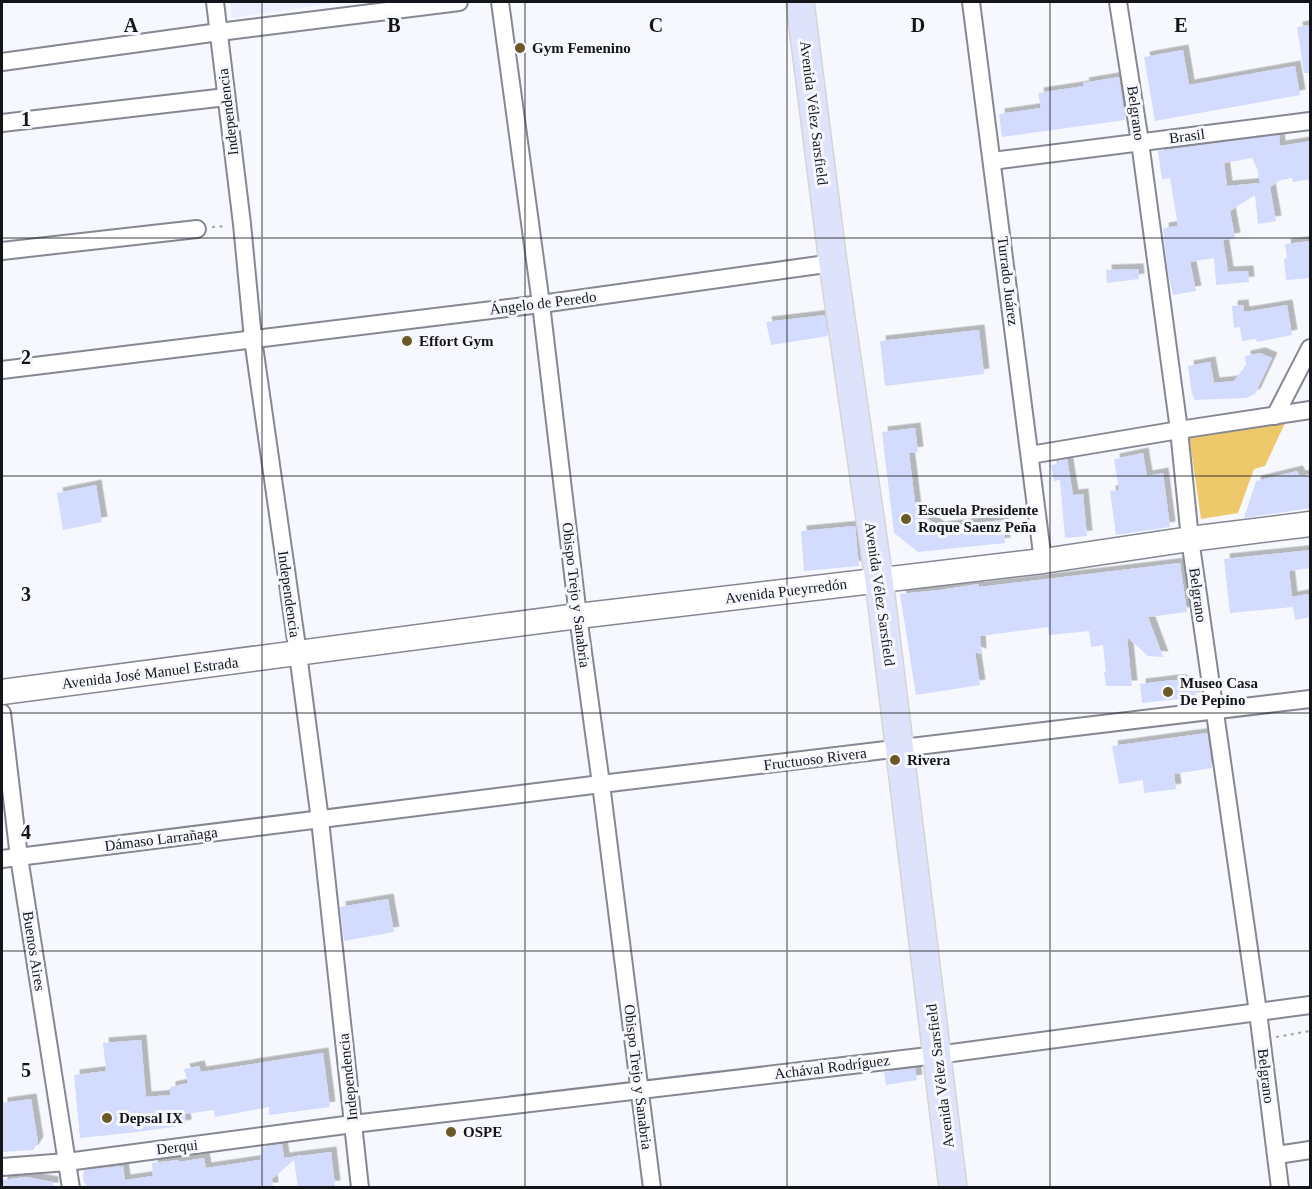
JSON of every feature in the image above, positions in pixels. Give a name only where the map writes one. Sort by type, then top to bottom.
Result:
[{"type":"main road","name":"Avenida Vélez Sarsfield","points":[[800,2],[832,263],[879,580],[953,1188]]},
{"type":"main road","name":"Avenida Pueyrredón","points":[[298,654],[578,616],[1043,561],[1311,524]]},
{"type":"main road","name":"Avenida José Manuel Estrada","points":[[2,692],[298,654]]},
{"type":"street","name":"Independencia","points":[[214,2],[242,224],[253,339],[320,820],[360,1188]]},
{"type":"street","points":[[2,62],[459,2]]},
{"type":"street","name":"Obispo Trejo y Sanabria","points":[[500,2],[541,304],[578,616],[652,1188]]},
{"type":"street","name":"Turrado Juárez","points":[[971,2],[1043,561]]},
{"type":"street","name":"Belgrano","points":[[1118,2],[1140,142],[1179,430],[1190,539],[1262,1039],[1280,1188]]},
{"type":"street","points":[[2,123],[226,97]]},
{"type":"street","name":"Brasil","points":[[992,161],[1311,121]]},
{"type":"street","points":[[2,251],[197,229]]},
{"type":"street","name":"Ángelo de Peredo","points":[[2,370],[541,304],[832,263]]},
{"type":"street","points":[[1275,416],[1311,348]]},
{"type":"street","points":[[1030,455],[1311,410]]},
{"type":"street","name":"Fructuoso Rivera","points":[[320,820],[1311,699]]},
{"type":"street","name":"Buenos Aires","points":[[2,713],[19,857],[71,1188]]},
{"type":"street","name":"Dámaso Larrañaga","points":[[2,859],[320,820]]},
{"type":"street","name":"Achával Rodríguez","points":[[353,1125],[937,1055],[1311,1005]]},
{"type":"street","name":"Derqui","points":[[2,1167],[67,1162],[353,1125]]},
{"type":"street","points":[[1276,1155],[1311,1150]]},
{"type":"path","points":[[197,229],[242,224]]},
{"type":"path","points":[[1262,1039],[1311,1032]]},
{"type":"shaded area","points":[[230,2],[339,2],[232,18]]},
{"type":"shaded area","points":[[1286,421],[1265,466],[1254,469],[1238,513],[1201,519],[1189,435]]},
{"type":"building","points":[[1311,25],[1311,73],[1304,73],[1297,27]]},
{"type":"building","points":[[1183,50],[1189,85],[1295,66],[1300,95],[1155,121],[1144,57]]},
{"type":"building","points":[[1119,77],[1125,120],[1002,137],[999,114],[1041,108],[1038,93],[1084,86],[1083,83]]},
{"type":"building","points":[[1279,135],[1280,146],[1311,141],[1311,179],[1293,182],[1292,178],[1281,180],[1270,187],[1276,221],[1258,224],[1255,195],[1230,211],[1235,238],[1223,240],[1228,272],[1248,271],[1249,282],[1216,285],[1214,258],[1190,262],[1196,291],[1173,295],[1163,228],[1178,226],[1170,178],[1162,179],[1158,151]],"holes":[[[1252,158],[1260,183],[1227,186],[1224,163]]]},
{"type":"building","points":[[1311,241],[1311,278],[1286,280],[1285,244]]},
{"type":"building","points":[[1138,269],[1139,279],[1107,283],[1106,270]]},
{"type":"building","points":[[1243,305],[1244,312],[1287,305],[1292,335],[1257,342],[1256,339],[1242,341],[1240,327],[1234,328],[1232,306]]},
{"type":"building","points":[[825,315],[828,336],[771,345],[766,322]]},
{"type":"building","points":[[979,330],[984,374],[885,386],[880,341]]},
{"type":"building","points":[[1260,353],[1272,358],[1255,394],[1246,398],[1195,400],[1188,366],[1210,362],[1214,383],[1234,381],[1246,365],[1245,356]]},
{"type":"building","points":[[915,428],[918,452],[909,453],[916,510],[939,527],[1003,520],[1005,543],[918,552],[894,533],[882,432]]},
{"type":"building","points":[[1143,453],[1147,476],[1163,473],[1170,527],[1116,535],[1110,491],[1119,490],[1114,459]]},
{"type":"building","points":[[1067,459],[1073,495],[1083,494],[1087,536],[1065,538],[1060,480],[1054,481],[1051,465]]},
{"type":"building","points":[[1297,471],[1300,476],[1311,474],[1311,508],[1244,518],[1256,481]]},
{"type":"building","points":[[96,485],[102,522],[63,530],[57,493]]},
{"type":"building","points":[[855,526],[859,566],[804,571],[801,531]]},
{"type":"building","points":[[1311,550],[1311,568],[1289,571],[1292,597],[1308,594],[1311,617],[1295,620],[1293,607],[1230,613],[1224,559]]},
{"type":"building","points":[[1180,563],[1187,612],[1148,617],[1163,657],[1148,656],[1127,637],[1132,686],[1106,686],[1103,645],[1091,647],[1089,631],[1049,635],[1048,627],[980,636],[981,654],[975,652],[980,685],[916,695],[900,594]]},
{"type":"building","name":"Museo Casa De Pepino","points":[[1181,680],[1195,687],[1196,697],[1142,703],[1140,684]]},
{"type":"building","points":[[1207,733],[1212,768],[1174,774],[1176,789],[1144,793],[1143,780],[1119,784],[1112,746]]},
{"type":"building","points":[[388,899],[394,932],[344,941],[340,907]]},
{"type":"building","points":[[141,1040],[146,1097],[170,1095],[170,1087],[188,1083],[184,1069],[199,1066],[201,1072],[323,1053],[330,1107],[269,1115],[269,1107],[215,1117],[214,1110],[185,1114],[186,1125],[80,1138],[74,1075],[106,1071],[103,1043]]},
{"type":"building","points":[[915,1068],[917,1080],[886,1085],[884,1072]]},
{"type":"building","points":[[31,1099],[38,1142],[33,1150],[2,1152],[2,1103]]},
{"type":"building","points":[[282,1144],[284,1158],[331,1152],[335,1186],[298,1188],[294,1160],[272,1179],[273,1188],[87,1188],[83,1179],[84,1170],[123,1166],[125,1180],[153,1176],[152,1163],[204,1158],[206,1168],[260,1160],[262,1147]]},
{"type":"building","points":[[26,1177],[53,1182],[53,1188],[2,1188],[2,1180]]},
{"type":"place","name":"Gym Femenino","points":[[520,48]]},
{"type":"place","name":"Effort Gym","points":[[407,341]]},
{"type":"place","name":"Escuela Presidente Roque Saenz Peña","points":[[906,519]]},
{"type":"place","name":"Museo Casa De Pepino","points":[[1168,692]]},
{"type":"place","name":"Rivera","points":[[895,760]]},
{"type":"place","name":"Depsal IX","points":[[107,1118]]},
{"type":"place","name":"OSPE","points":[[451,1132]]}]
